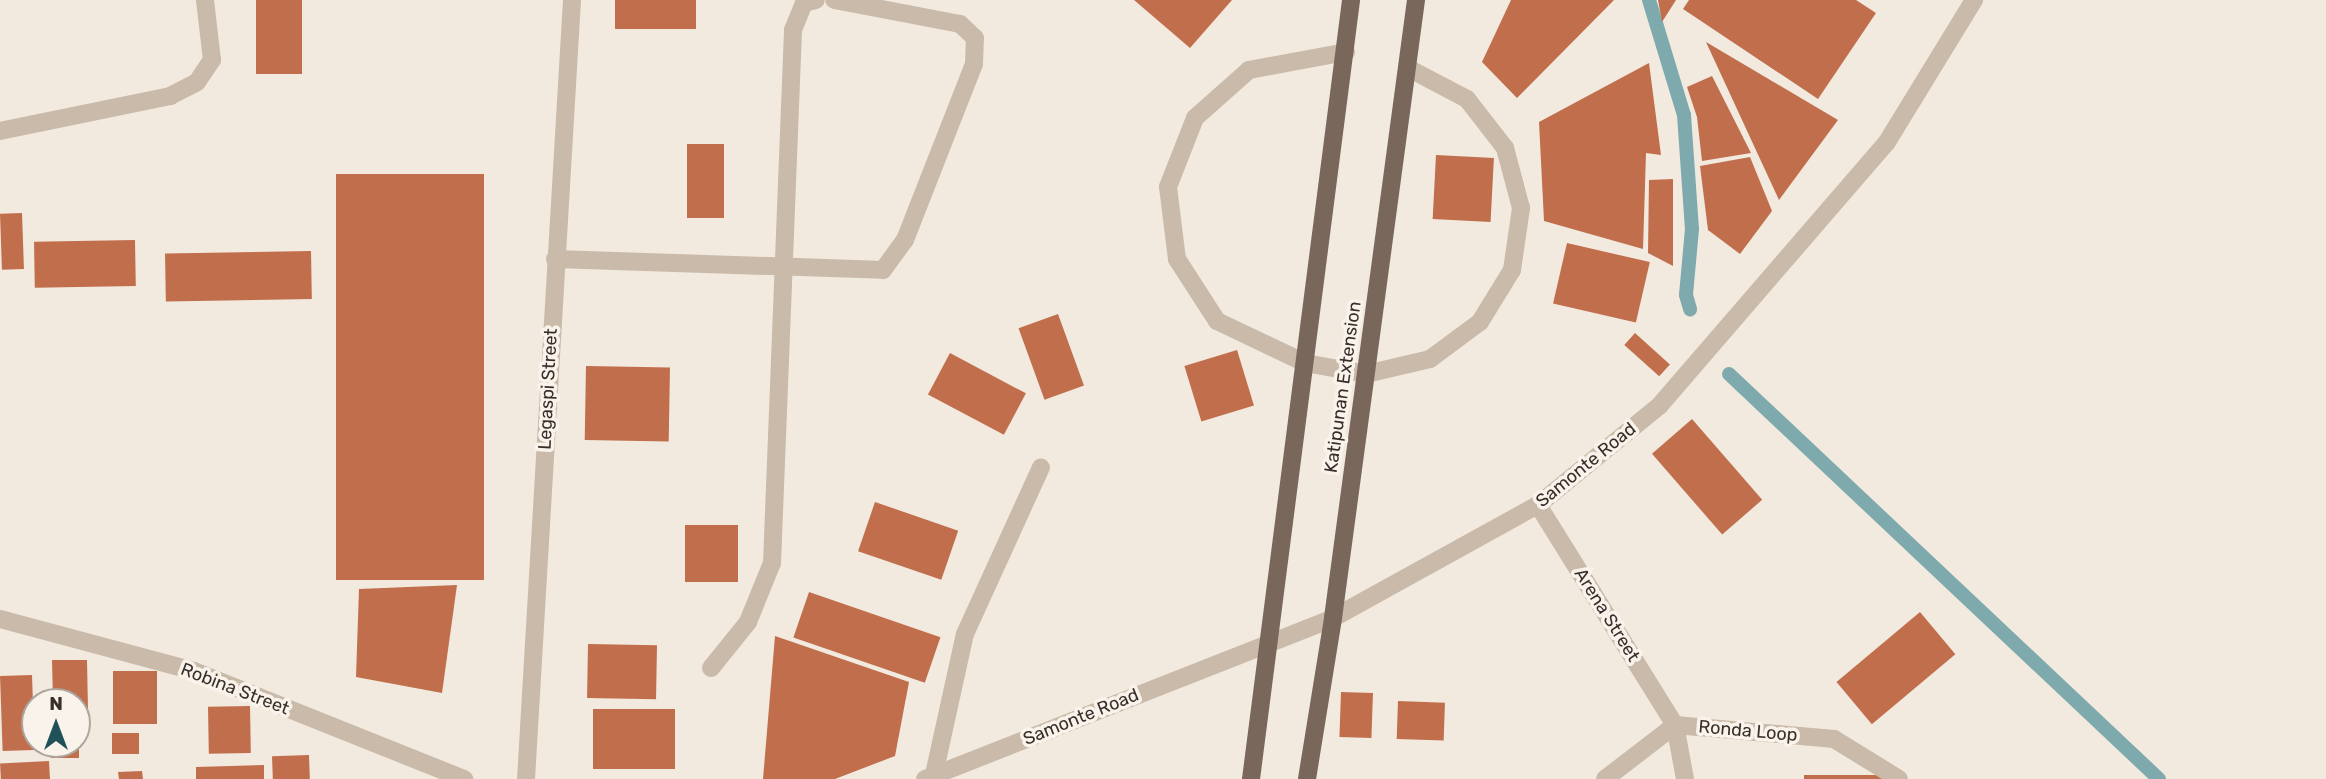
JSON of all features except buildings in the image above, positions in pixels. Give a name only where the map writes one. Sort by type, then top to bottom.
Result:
[{"type":"main road","points":[[1251,779],[1271,641],[1351,0]]},
{"type":"main road","name":"Katipunan Extension","points":[[1307,779],[1334,618],[1416,0]]},
{"type":"street","points":[[0,131],[170,96],[197,82],[212,60],[205,0]]},
{"type":"street","name":"Legaspi Street","points":[[526,779],[572,0]]},
{"type":"street","points":[[711,668],[748,622],[772,563],[786,270],[793,30],[803,3],[816,0]]},
{"type":"street","points":[[555,259],[786,270],[883,270],[905,240],[974,64],[975,38],[960,24],[834,0]]},
{"type":"street","name":"Samonte Road","points":[[930,778],[1334,618],[1538,505],[1660,405],[1887,142],[1974,0]]},
{"type":"street","points":[[1346,52],[1249,70],[1195,118],[1168,187],[1177,259],[1217,321],[1305,363],[1366,374],[1430,359],[1480,322],[1512,270],[1521,208],[1505,148],[1467,99],[1408,68]]},
{"type":"street","points":[[930,778],[965,634],[1041,467]]},
{"type":"street","name":"Arena Street","points":[[1538,505],[1675,725]]},
{"type":"street","name":"Robina Street","points":[[0,619],[194,671],[464,779]]},
{"type":"street","points":[[1675,725],[1685,779]]},
{"type":"street","name":"Ronda Loop","points":[[1605,779],[1675,725],[1833,739],[1899,779]]},
{"type":"waterway","points":[[1649,0],[1684,115],[1692,229],[1686,295],[1690,309]]},
{"type":"waterway","points":[[1729,374],[2159,779]]}]
